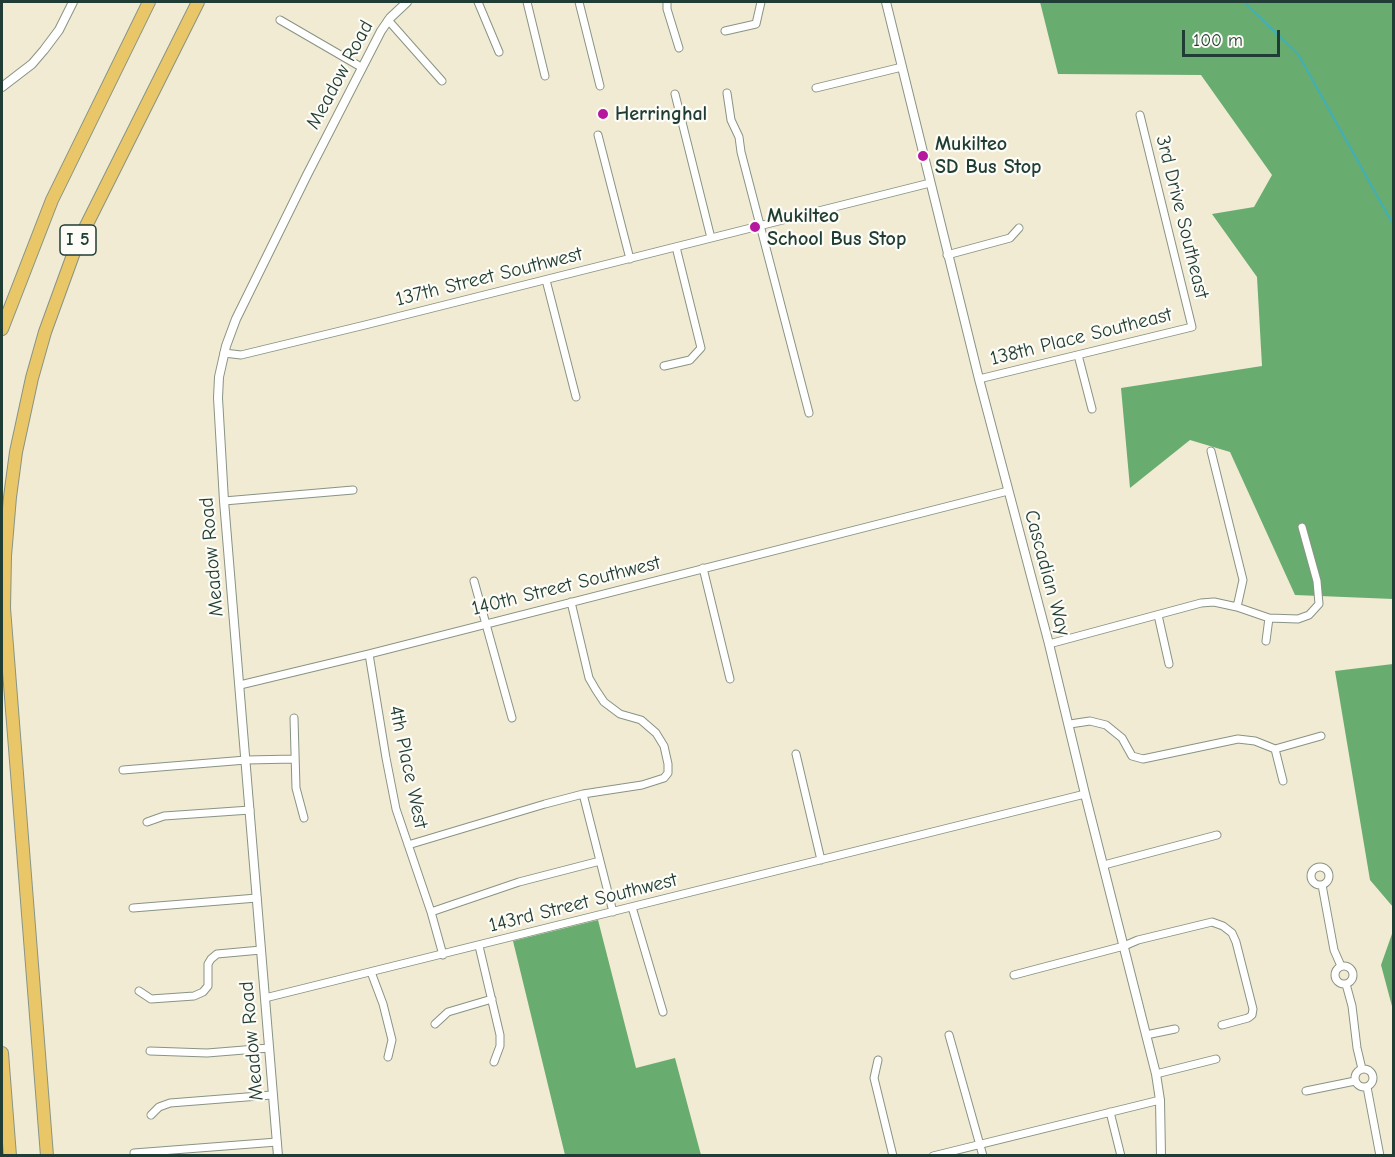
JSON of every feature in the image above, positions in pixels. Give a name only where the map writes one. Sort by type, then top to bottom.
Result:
[{"type":"highway","name":"I 5","points":[[2,329],[52,200],[149,2]]},
{"type":"highway","name":"I 5","points":[[47,1155],[4,608],[5,556],[10,497],[16,452],[32,378],[45,332],[77,244],[198,2]]},
{"type":"highway","points":[[2,1053],[10,1155]]},
{"type":"street","points":[[2,87],[44,50],[59,30],[73,2]]},
{"type":"street","name":"Meadow Road","points":[[278,1155],[224,501],[218,398],[224,353],[241,309],[361,67],[388,20],[407,2]]},
{"type":"street","points":[[478,2],[499,52]]},
{"type":"street","points":[[527,2],[545,76]]},
{"type":"street","points":[[579,2],[600,86]]},
{"type":"street","points":[[667,2],[679,48]]},
{"type":"street","points":[[725,31],[756,24],[761,2]]},
{"type":"street","name":"Cascadian Way","points":[[886,2],[947,255],[1070,724],[1085,794],[1156,1074],[1160,1100],[1161,1155]]},
{"type":"street","points":[[280,20],[361,67]]},
{"type":"street","points":[[388,20],[442,81]]},
{"type":"street","points":[[816,88],[902,67]]},
{"type":"street","points":[[727,93],[731,120],[739,137],[809,413]]},
{"type":"street","points":[[675,94],[711,238]]},
{"type":"street","name":"3rd Drive Southeast","points":[[1140,115],[1192,327]]},
{"type":"street","points":[[598,135],[630,259]]},
{"type":"street","name":"137th Street Southwest","points":[[224,353],[241,355],[930,183]]},
{"type":"street","points":[[947,255],[1010,238],[1019,228]]},
{"type":"street","points":[[664,366],[690,360],[701,348],[676,247]]},
{"type":"street","points":[[546,280],[576,397]]},
{"type":"street","name":"138th Place Southeast","points":[[979,380],[1192,327]]},
{"type":"street","points":[[1078,355],[1092,409]]},
{"type":"street","points":[[1211,451],[1243,580],[1238,607]]},
{"type":"street","points":[[224,501],[353,490]]},
{"type":"street","name":"140th Street Southwest","points":[[240,685],[1008,491]]},
{"type":"street","points":[[1049,644],[1201,603],[1214,602],[1238,607],[1269,618],[1298,619],[1309,615],[1319,604],[1317,581],[1302,527]]},
{"type":"street","points":[[703,568],[730,680]]},
{"type":"street","points":[[474,581],[512,718]]},
{"type":"street","points":[[408,845],[583,794],[642,785],[664,778],[668,773],[664,746],[656,733],[641,720],[621,714],[604,702],[596,690],[590,678],[571,602]]},
{"type":"street","points":[[1158,615],[1169,664]]},
{"type":"street","points":[[1266,641],[1269,618]]},
{"type":"street","name":"4th Place West","points":[[369,654],[396,809],[443,955]]},
{"type":"street","points":[[294,718],[296,788],[304,818]]},
{"type":"street","points":[[1070,724],[1090,721],[1106,725],[1122,738],[1132,756],[1143,759],[1238,739],[1255,741],[1275,749],[1321,736]]},
{"type":"street","points":[[1275,749],[1283,781]]},
{"type":"street","points":[[796,754],[821,860]]},
{"type":"street","points":[[123,770],[246,760],[295,759]]},
{"type":"street","points":[[583,794],[613,912]]},
{"type":"street","name":"143rd Street Southwest","points":[[265,998],[1085,794]]},
{"type":"street","points":[[147,822],[164,816],[250,810]]},
{"type":"street","points":[[1104,865],[1217,835]]},
{"type":"street","points":[[431,912],[519,882],[600,861]]},
{"type":"street","points":[[1322,885],[1334,950],[1341,966]]},
{"type":"street","points":[[133,908],[257,898]]},
{"type":"street","points":[[632,907],[663,1012]]},
{"type":"street","points":[[1014,975],[1212,922],[1232,933],[1252,1009],[1252,1015],[1248,1018],[1222,1025]]},
{"type":"street","points":[[479,946],[500,1035],[500,1046],[495,1062]]},
{"type":"street","points":[[139,991],[151,999],[194,996],[207,986],[208,964],[217,954],[261,950]]},
{"type":"street","points":[[1341,966],[1348,967],[1353,974],[1351,981],[1346,984],[1341,984],[1335,978],[1335,972],[1341,966]]},
{"type":"street","points":[[371,972],[383,1004],[392,1040],[388,1057]]},
{"type":"street","points":[[1346,984],[1352,1006],[1362,1069]]},
{"type":"street","points":[[435,1024],[448,1012],[492,999]]},
{"type":"street","points":[[1146,1035],[1175,1029]]},
{"type":"street","points":[[949,1035],[983,1155]]},
{"type":"street","points":[[150,1051],[207,1053],[268,1048]]},
{"type":"street","points":[[1156,1074],[1216,1059]]},
{"type":"street","points":[[878,1060],[874,1078],[893,1155]]},
{"type":"street","points":[[1355,1081],[1357,1072],[1362,1069]]},
{"type":"street","points":[[1355,1081],[1361,1087],[1367,1087],[1372,1083],[1374,1078],[1371,1072],[1362,1069]]},
{"type":"street","points":[[1306,1091],[1355,1081]]},
{"type":"street","points":[[1367,1087],[1380,1155]]},
{"type":"street","points":[[151,1115],[159,1107],[170,1102],[272,1095]]},
{"type":"street","points":[[933,1155],[1160,1100]]},
{"type":"street","points":[[1110,1112],[1121,1155]]},
{"type":"street","points":[[134,1153],[277,1142]]},
{"type":"green space","points":[[1040,2],[1393,2],[1393,599],[1295,595],[1230,452],[1190,440],[1130,488],[1121,388],[1262,366],[1257,277],[1212,214],[1254,207],[1272,175],[1201,75],[1058,74]]},
{"type":"green space","points":[[1394,664],[1393,907],[1370,880],[1335,671]]},
{"type":"green space","points":[[598,920],[636,1068],[675,1058],[701,1155],[565,1155],[513,941]]},
{"type":"green space","points":[[1394,931],[1393,1010],[1381,965]]},
{"type":"waterway","points":[[1244,2],[1298,54],[1394,226]]},
{"type":"place","name":"Herringhal","points":[[603,114]]},
{"type":"place","name":"Mukilteo SD Bus Stop","points":[[923,156]]},
{"type":"place","name":"Mukilteo School Bus Stop","points":[[755,227]]}]
